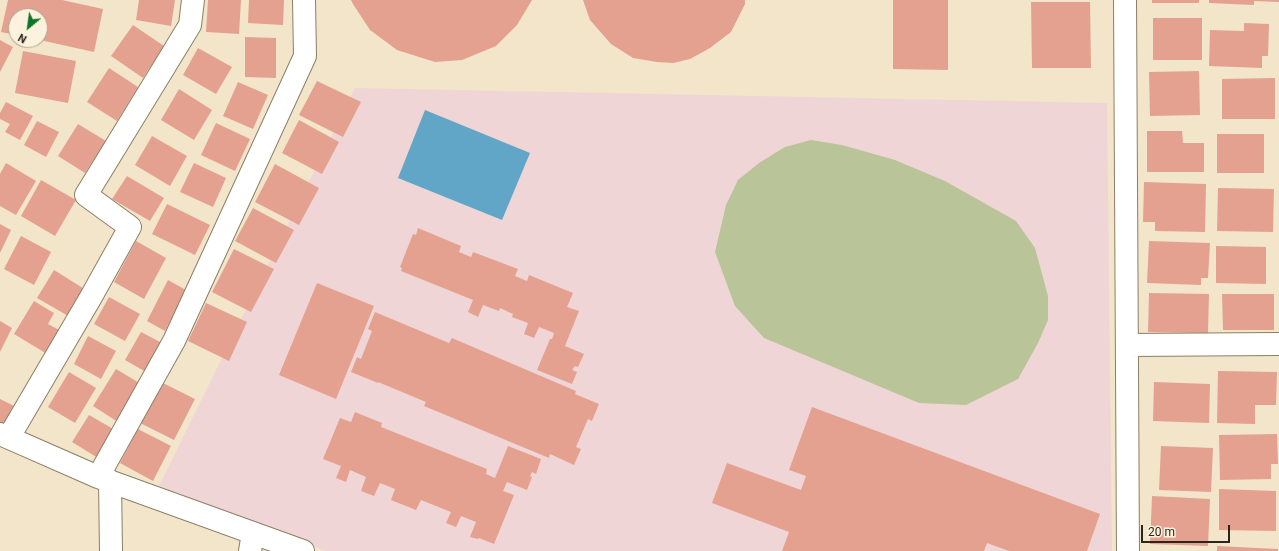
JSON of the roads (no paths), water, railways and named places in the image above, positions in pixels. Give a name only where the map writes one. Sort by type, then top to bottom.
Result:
[{"type":"street","points":[[193,0],[190,25],[86,195],[130,226],[91,296],[4,436],[251,542],[303,551]]},
{"type":"street","points":[[111,551],[104,479],[174,341],[306,56],[304,0]]},
{"type":"street","points":[[1125,0],[1128,551]]},
{"type":"street","points":[[1128,345],[1279,344]]},
{"type":"water","points":[[425,110],[530,153],[502,220],[398,178]]}]
